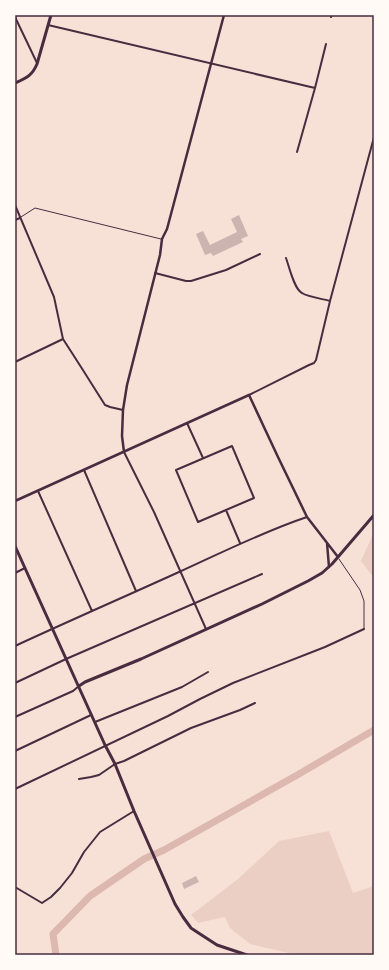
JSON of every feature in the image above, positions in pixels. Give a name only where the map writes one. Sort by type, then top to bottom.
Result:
[{"type":"main road","points":[[15,83],[34,72],[51,15]]},
{"type":"main road","points":[[79,686],[288,592],[322,573],[338,557],[374,515]]},
{"type":"main road","points":[[15,546],[91,715],[115,764],[134,811],[182,917],[191,928],[217,945],[247,955]]},
{"type":"street","points":[[206,629],[154,512],[124,452],[122,436],[123,410],[127,385],[160,255],[162,239],[167,229],[224,15]]},
{"type":"street","points":[[15,17],[37,64]]},
{"type":"street","points":[[48,25],[315,88]]},
{"type":"street","points":[[296,152],[326,44]]},
{"type":"street","points":[[15,501],[249,395],[314,363],[374,137]]},
{"type":"street","points":[[15,205],[54,297],[63,339],[105,405],[123,410]]},
{"type":"street","points":[[15,220],[20,218]]},
{"type":"street","points":[[155,273],[191,281],[226,270],[260,254]]},
{"type":"street","points":[[286,258],[296,287],[299,291],[304,294],[330,301]]},
{"type":"street","points":[[15,362],[63,339]]},
{"type":"street","points":[[249,395],[307,517],[338,557]]},
{"type":"street","points":[[187,423],[203,459]]},
{"type":"street","points":[[232,446],[254,498],[226,510],[198,522],[176,470],[232,446]]},
{"type":"street","points":[[84,470],[136,592]]},
{"type":"street","points":[[38,491],[92,611]]},
{"type":"street","points":[[226,510],[240,543]]},
{"type":"street","points":[[15,646],[52,628],[180,572],[240,543],[274,528],[307,517]]},
{"type":"street","points":[[327,542],[329,567]]},
{"type":"street","points":[[15,573],[25,568]]},
{"type":"street","points":[[15,683],[66,659],[262,574]]},
{"type":"street","points":[[15,789],[168,716],[196,700],[233,683],[325,647],[364,629]]},
{"type":"street","points":[[95,722],[182,686],[208,672]]},
{"type":"street","points":[[15,717],[73,691],[79,686]]},
{"type":"street","points":[[80,779],[100,775],[115,764],[192,728],[255,703]]},
{"type":"street","points":[[15,751],[91,715]]},
{"type":"street","points":[[15,887],[42,903],[60,888],[84,852],[100,832],[134,811]]},
{"type":"lane","points":[[20,218],[35,208],[162,239]]},
{"type":"lane","points":[[338,557],[360,590],[364,601],[364,629]]},
{"type":"shaded area","points":[[374,533],[374,578],[361,561]]},
{"type":"shaded area","points":[[329,831],[353,893],[374,886],[374,955],[297,955],[250,944],[230,928],[225,917],[198,923],[191,915],[238,879],[279,841]]},
{"type":"building","points":[[239,215],[248,236],[241,239],[243,242],[213,256],[211,253],[205,255],[196,234],[203,231],[210,245],[237,232],[231,219]]},
{"type":"building","points":[[196,876],[199,882],[184,889],[182,883]]},
{"type":"waterway","points":[[56,955],[53,934],[90,896],[144,859],[164,850],[374,730]]}]
